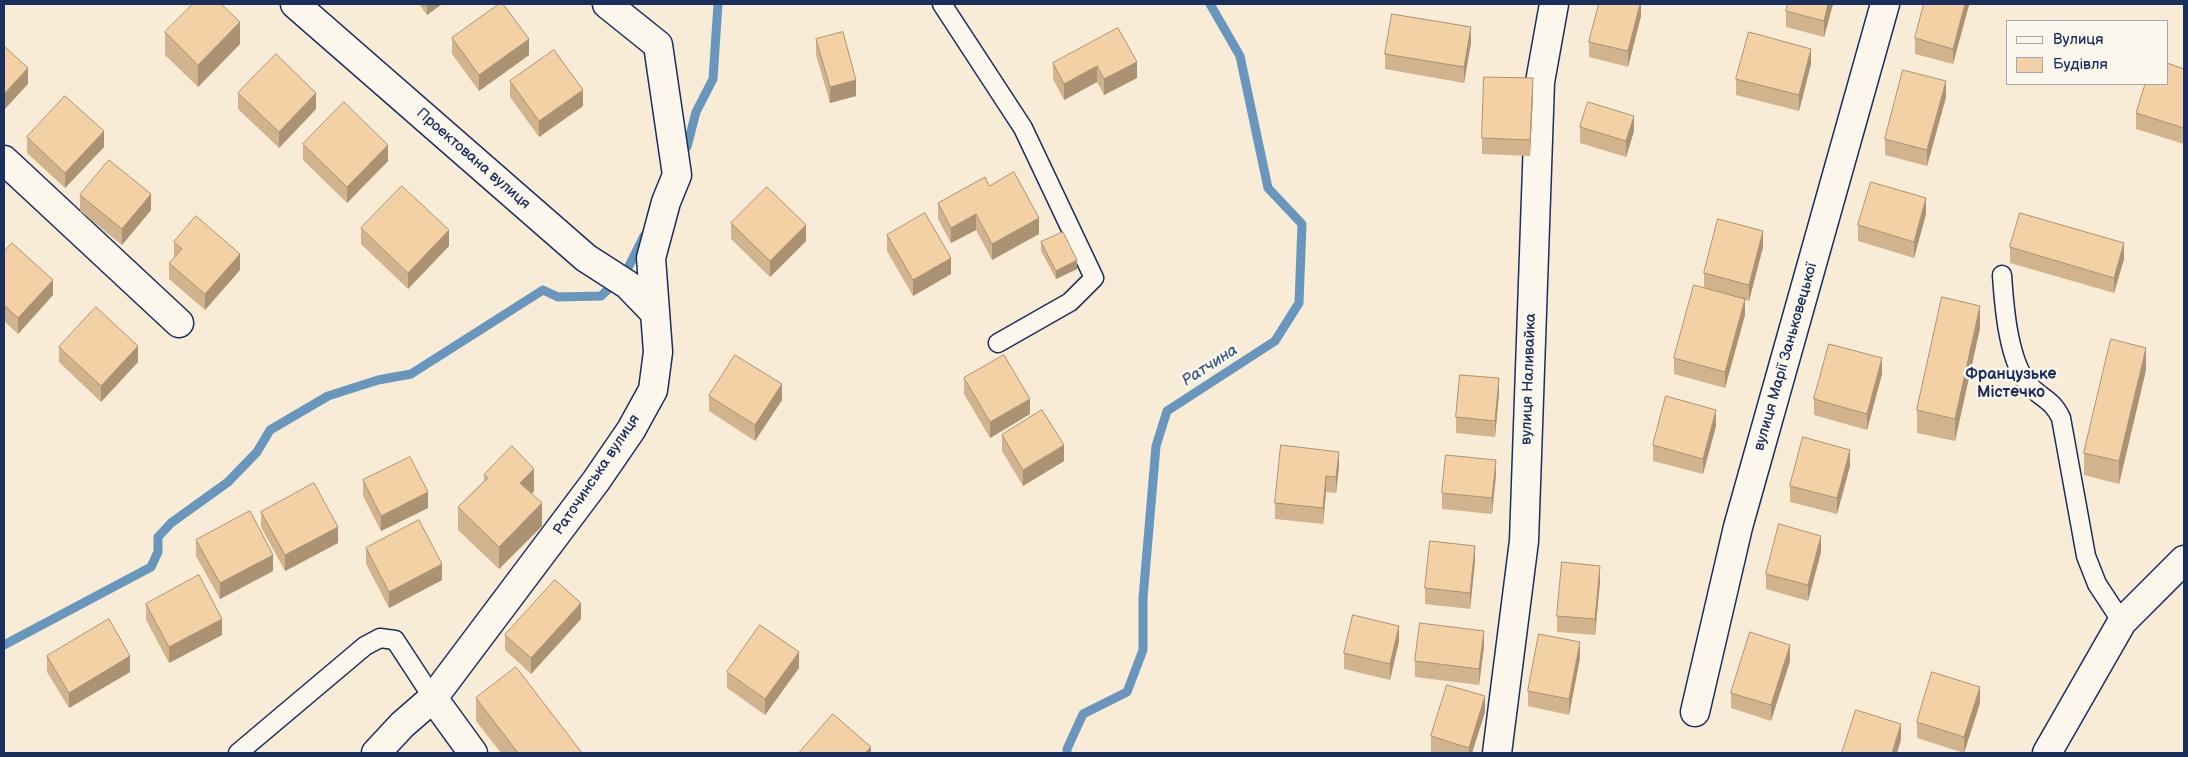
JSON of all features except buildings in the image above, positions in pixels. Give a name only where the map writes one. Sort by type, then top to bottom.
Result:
[{"type":"street","name":"Проектована вулиця","points":[[295,4],[586,258],[628,285],[654,312]]},
{"type":"street","name":"Раточинська вулиця","points":[[376,753],[402,725],[433,698],[591,488],[631,430],[653,390],[658,352],[651,258],[666,202],[677,175],[658,45],[608,4]]},
{"type":"street","name":"вулиця Наливайка","points":[[1497,753],[1524,540],[1540,82],[1554,4]]},
{"type":"street","name":"вулиця Марії Заньковецької","points":[[1695,712],[1738,527],[1885,4]]},
{"type":"street","points":[[4,160],[179,323]]},
{"type":"street","points":[[2047,753],[2122,622],[2184,560]]},
{"type":"street","points":[[433,698],[473,753]]},
{"type":"lane","points":[[942,4],[1023,128],[1094,278],[1070,302],[998,343]]},
{"type":"lane","points":[[2002,275],[2008,331],[2018,362],[2030,386],[2055,406],[2061,418],[2086,556],[2097,584],[2122,622]]},
{"type":"lane","points":[[238,753],[365,646],[380,638],[395,640],[433,698]]},
{"type":"waterway","points":[[687,147],[696,112],[713,79],[718,4]]},
{"type":"waterway","name":"Ратчина","points":[[1067,753],[1067,749],[1083,714],[1127,692],[1143,650],[1143,598],[1156,446],[1167,411],[1275,341],[1299,303],[1302,224],[1268,188],[1240,56],[1210,4]]},
{"type":"waterway","points":[[4,645],[151,567],[158,552],[158,537],[171,523],[228,482],[257,452],[270,430],[328,396],[378,380],[411,374],[543,290],[558,297],[601,296],[626,272],[644,236]]},
{"type":"district","name":"Французьке Містечко","points":[[2011,384]]}]
